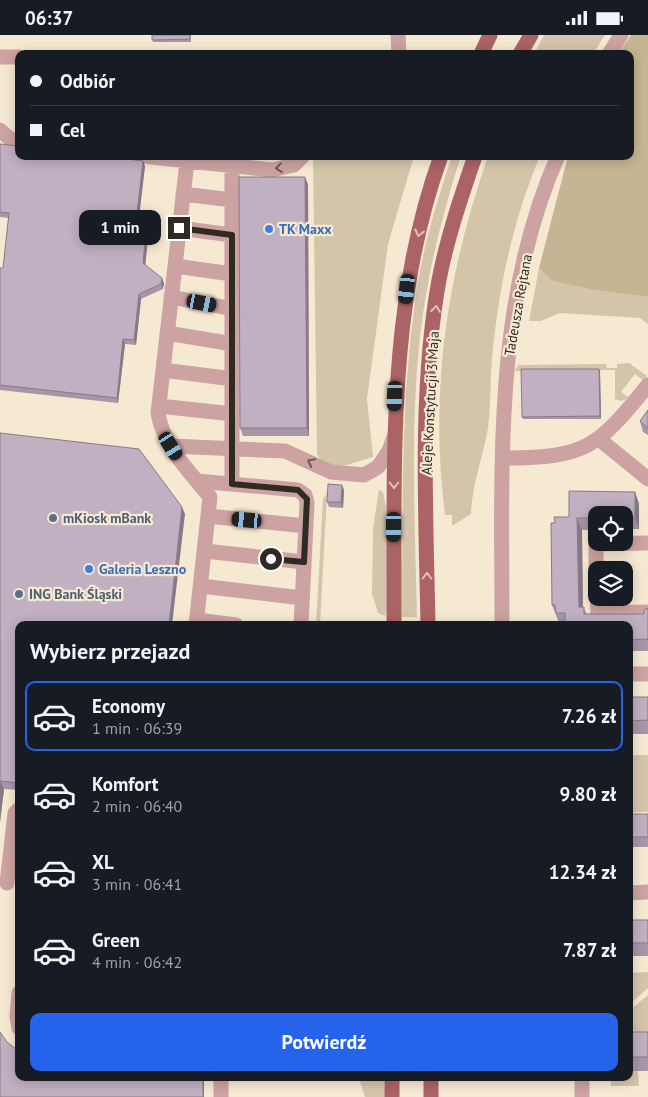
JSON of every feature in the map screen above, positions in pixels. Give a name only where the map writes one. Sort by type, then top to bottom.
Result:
[{"type":"main road","points":[[483,50],[490,35]]},
{"type":"main road","points":[[522,50],[530,35]]},
{"type":"main road","points":[[394,621],[395,396],[409,271],[430,186],[440,160]]},
{"type":"main road","name":"Aleje Konstytucji 3 Maja","points":[[428,621],[427,413],[431,350],[440,280],[459,202],[474,160]]},
{"type":"main road","points":[[392,1081],[392,1097]]},
{"type":"main road","points":[[431,1081],[431,1097]]},
{"type":"street","points":[[398,35],[398,50]]},
{"type":"street","points":[[612,50],[621,35]]},
{"type":"street","points":[[0,63],[0,57],[15,57]]},
{"type":"street","points":[[0,130],[10,139],[15,140]]},
{"type":"street","points":[[197,621],[210,497],[171,446],[161,429],[159,406],[183,194],[178,160],[232,167],[272,169],[294,165],[299,160]]},
{"type":"street","name":"Tadeusza Rejtana","points":[[502,621],[505,389],[518,289],[537,214],[557,160]]},
{"type":"street","points":[[232,167],[234,449],[232,484]]},
{"type":"street","points":[[183,194],[232,200]]},
{"type":"street","points":[[179,228],[232,235]]},
{"type":"street","points":[[175,266],[232,274]]},
{"type":"street","points":[[171,297],[233,309]]},
{"type":"street","points":[[167,333],[233,344]]},
{"type":"street","points":[[163,371],[233,379]]},
{"type":"street","points":[[503,458],[545,458],[576,452],[599,439],[617,424],[648,385]]},
{"type":"street","points":[[159,406],[233,415]]},
{"type":"street","points":[[171,446],[285,451],[331,472],[364,475],[378,467],[389,451],[394,437]]},
{"type":"street","points":[[599,439],[648,479]]},
{"type":"street","points":[[197,481],[302,492],[307,499],[301,621]]},
{"type":"street","points":[[208,516],[306,526]]},
{"type":"street","points":[[596,561],[596,544],[648,543]]},
{"type":"street","points":[[204,551],[304,562]]},
{"type":"street","points":[[201,586],[302,598]]},
{"type":"street","points":[[598,606],[598,613],[648,612]]},
{"type":"street","points":[[633,674],[648,674]]},
{"type":"street","points":[[9,883],[15,813]]},
{"type":"street","points":[[633,893],[648,892]]},
{"type":"street","points":[[221,1081],[221,1097]]},
{"type":"street","points":[[582,1081],[582,1097]]},
{"type":"shaded area","points":[[544,35],[605,35],[596,50],[536,50]]},
{"type":"shaded area","points":[[631,35],[648,35],[648,297],[593,290],[552,281],[539,268],[567,160],[634,160],[634,50],[621,50]]},
{"type":"shaded area","points":[[313,160],[413,160],[388,244],[367,399],[373,457],[347,465],[325,466],[317,455]]},
{"type":"shaded area","points":[[451,160],[460,160],[431,268],[420,337],[414,442],[417,617],[402,617],[404,446],[408,361],[419,277],[425,246]]},
{"type":"shaded area","points":[[487,160],[538,160],[530,180],[515,230],[498,307],[492,359],[488,428],[473,492],[471,514],[452,526],[452,515],[445,515],[441,469],[439,423],[441,378],[445,333],[452,289],[474,200]]},
{"type":"shaded area","points":[[539,268],[552,281],[593,290],[648,297],[648,324],[640,318],[560,313],[541,321],[529,321]]},
{"type":"shaded area","points":[[629,363],[647,376],[643,380],[635,374],[621,392],[629,398],[621,401],[615,399],[615,370],[515,371],[518,365],[606,364],[607,368],[617,368],[617,364]]},
{"type":"shaded area","points":[[379,490],[383,492],[386,507],[388,606],[385,616],[378,613],[372,594],[373,528]]},
{"type":"shaded area","points":[[327,492],[320,621],[316,621],[323,500]]},
{"type":"shaded area","points":[[633,755],[648,755],[648,812],[633,812]]},
{"type":"shaded area","points":[[648,972],[648,988],[633,1001],[633,973]]},
{"type":"shaded area","points":[[648,995],[648,1038],[633,1038],[633,1008]]},
{"type":"shaded area","points":[[633,1070],[638,1070],[639,1086],[611,1086],[611,1081],[633,1081]]},
{"type":"shaded area","points":[[360,1081],[384,1081],[385,1097],[365,1097]]},
{"type":"building","points":[[152,35],[190,35],[190,39],[152,40]]},
{"type":"building","points":[[0,144],[15,146],[15,160],[143,161],[137,213],[148,214],[143,263],[162,278],[161,284],[139,294],[134,340],[123,339],[117,398],[0,385],[0,268],[3,268],[9,213],[0,212]]},
{"type":"building","points":[[239,177],[305,177],[307,428],[240,428]]},
{"type":"building","points":[[521,369],[599,369],[600,416],[522,417]]},
{"type":"building","points":[[648,410],[648,428],[640,421]]},
{"type":"building","name":"Galeria Leszno","points":[[0,433],[139,449],[182,507],[169,621],[15,621],[15,783],[1,781],[0,791]]},
{"type":"building","points":[[328,484],[342,485],[341,502],[327,502]]},
{"type":"building","points":[[569,491],[635,492],[635,518],[633,518],[633,506],[588,506],[588,518],[577,518],[579,607],[584,607],[584,614],[644,614],[644,610],[648,608],[648,639],[633,640],[633,621],[565,621],[565,613],[556,613],[555,605],[552,605],[551,523],[555,523],[554,517],[569,517]]},
{"type":"building","points":[[633,697],[648,697],[648,720],[633,721]]},
{"type":"building","points":[[633,814],[648,814],[648,837],[633,837]]},
{"type":"building","points":[[633,920],[648,920],[648,943],[633,943]]},
{"type":"building","points":[[0,1032],[7,1042],[15,1048],[15,1081],[203,1081],[203,1097],[0,1097]]},
{"type":"building","points":[[633,1032],[648,1032],[648,1057],[633,1057]]},
{"type":"place","name":"TK Maxx","points":[[269,229]]},
{"type":"place","name":"mKiosk mBank","points":[[53,518]]},
{"type":"place","name":"Galeria Leszno","points":[[89,569]]},
{"type":"place","name":"ING Bank Śląski","points":[[19,594]]},
{"type":"route","points":[[179,228],[232,235],[234,449],[232,484],[298,490],[307,499],[304,562],[271,559]]}]
